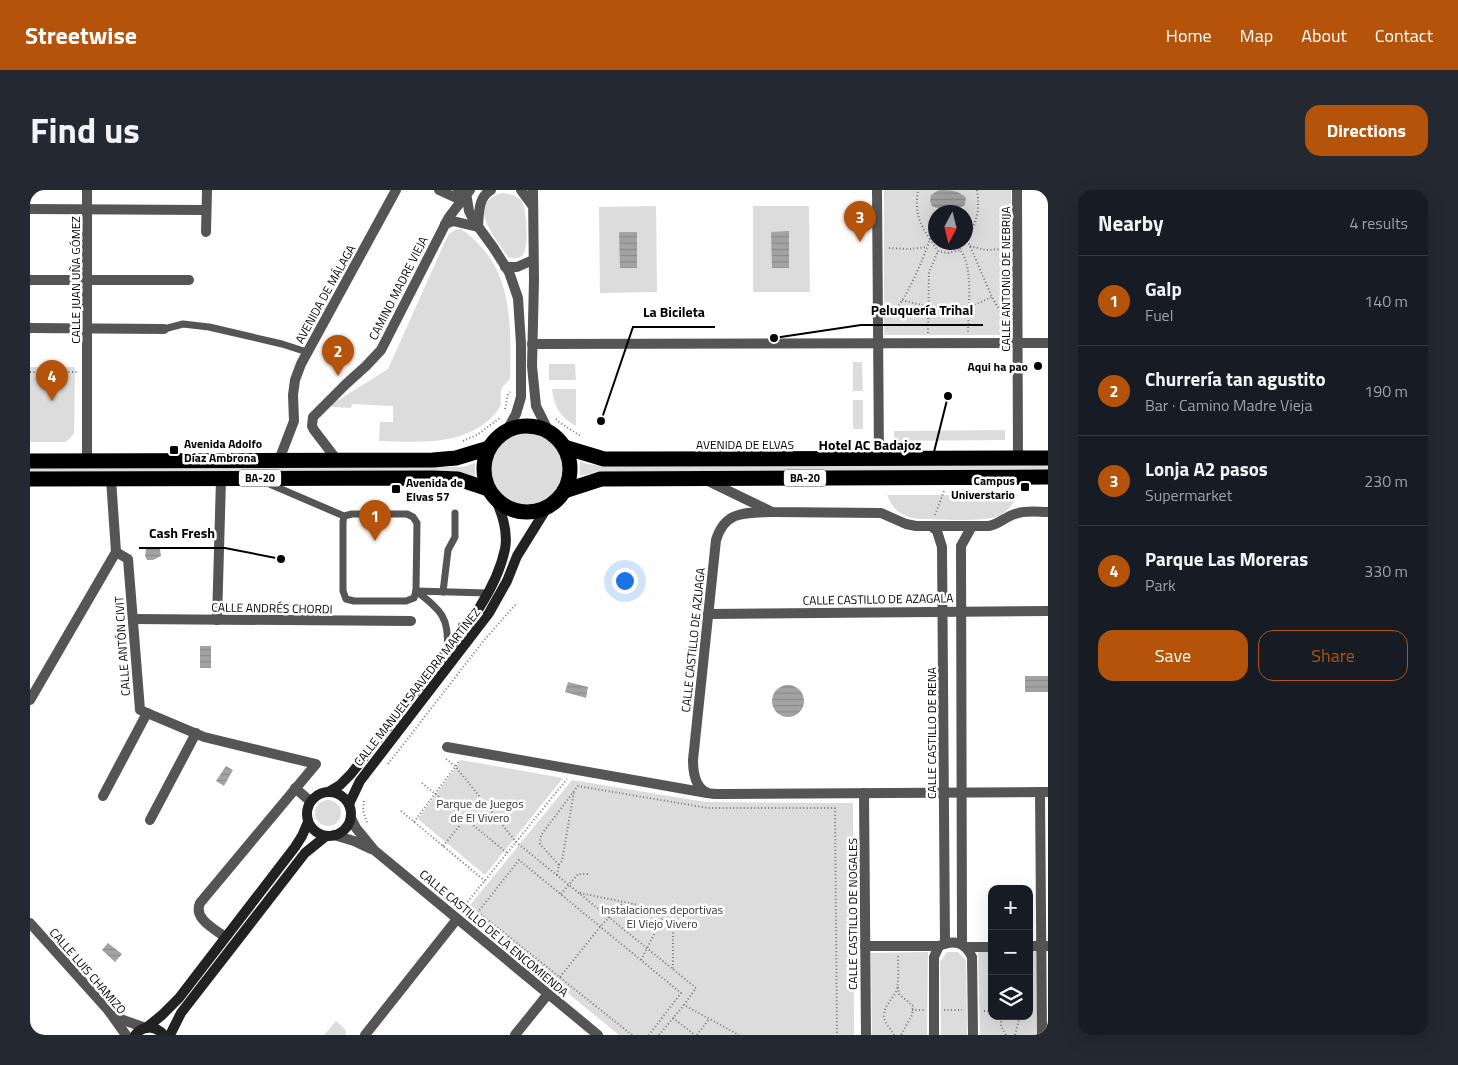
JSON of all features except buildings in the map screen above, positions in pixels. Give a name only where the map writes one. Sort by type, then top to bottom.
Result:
[{"type":"highway","points":[[506,432],[517,427],[537,427],[556,437],[564,448],[569,461],[570,476],[564,491]]},
{"type":"highway","name":"BA-20","points":[[30,461],[433,460],[456,458],[490,448],[495,440],[506,432]]},
{"type":"highway","points":[[490,448],[485,460],[485,478],[492,493]]},
{"type":"highway","name":"AVENIDA DE ELVAS","points":[[564,448],[604,459],[1048,458]]},
{"type":"highway","name":"BA-20","points":[[30,480],[458,479],[492,493],[505,506],[521,512],[536,511],[548,506],[564,491],[601,479],[1048,477]]},
{"type":"main road","name":"CALLE MANUEL SAAVEDRA MARTÍNEZ","points":[[330,791],[340,785],[351,774],[447,652],[487,593],[499,570],[505,548],[501,511],[492,493]]},
{"type":"main road","name":"CALLE MANUEL SAAVEDRA MARTÍNEZ","points":[[348,804],[360,781],[489,613],[507,581],[517,556],[548,506]]},
{"type":"main road","points":[[170,1035],[181,1013],[305,853],[330,836],[344,830],[351,818],[351,810],[339,794],[330,791],[316,795],[310,801],[306,811],[308,822],[317,833],[330,836]]},
{"type":"main road","points":[[135,1035],[162,1015],[179,998],[296,847],[308,822]]},
{"type":"main road","points":[[146,1028],[155,1028],[164,1035]]},
{"type":"street","name":"CALLE JUAN UÑA GÓMEZ","points":[[87,190],[87,461]]},
{"type":"street","points":[[206,232],[207,190]]},
{"type":"street","name":"AVENIDA DE MÁLAGA","points":[[279,460],[292,428],[295,415],[293,395],[295,380],[307,352],[396,190]]},
{"type":"street","points":[[439,190],[464,193],[478,227],[505,267],[518,298],[521,344],[521,392],[516,414],[506,432]]},
{"type":"street","points":[[478,227],[480,203],[486,193],[491,190]]},
{"type":"street","points":[[521,190],[532,205]]},
{"type":"street","points":[[533,190],[532,366],[536,406],[549,432]]},
{"type":"street","points":[[876,190],[878,459]]},
{"type":"street","name":"CALLE ANTONIO DE NEBRIJA","points":[[1018,190],[1018,459]]},
{"type":"street","name":"CAMINO MADRE VIEJA","points":[[313,417],[381,350],[445,224],[464,193]]},
{"type":"street","points":[[30,209],[206,210]]},
{"type":"street","points":[[445,224],[453,221],[478,227]]},
{"type":"street","points":[[505,267],[516,267],[533,260]]},
{"type":"street","points":[[30,280],[189,280]]},
{"type":"street","points":[[30,328],[164,329]]},
{"type":"street","points":[[532,344],[1048,343]]},
{"type":"street","points":[[295,415],[313,417],[312,426],[314,430],[337,460]]},
{"type":"street","points":[[292,428],[303,427],[314,430]]},
{"type":"street","points":[[30,700],[116,552],[111,479]]},
{"type":"street","points":[[217,620],[221,479]]},
{"type":"street","points":[[703,479],[772,512],[881,513],[906,524],[931,526],[997,524],[1009,516],[1024,511],[1048,512]]},
{"type":"street","name":"CALLE CASTILLO DE AZUAGA","points":[[708,793],[700,787],[695,779],[693,770],[716,540],[728,519],[743,514],[772,512]]},
{"type":"street","name":"CALLE CASTILLO DE RENA","points":[[931,526],[937,531],[942,547],[943,611],[944,792],[942,945],[934,957],[934,1035]]},
{"type":"street","points":[[972,526],[961,546],[961,792],[964,945],[972,957],[973,1035]]},
{"type":"street","name":"CALLE ANTÓN CIVIT","points":[[116,552],[128,559],[140,710],[147,713]]},
{"type":"street","name":"CALLE CASTILLO DE AZAGALA","points":[[708,614],[1048,611]]},
{"type":"street","name":"CALLE ANDRÉS CHORDI","points":[[133,619],[411,621]]},
{"type":"street","points":[[103,796],[147,713],[204,737],[316,764],[198,906],[200,917],[226,937]]},
{"type":"street","points":[[150,820],[196,734]]},
{"type":"street","points":[[444,751],[720,794],[1044,792],[1045,946],[1042,1035]]},
{"type":"street","points":[[295,788],[310,801]]},
{"type":"street","name":"CALLE CASTILLO DE NOGALES","points":[[864,793],[866,1035]]},
{"type":"street","name":"CALLE CASTILLO DE LA ENCOMIENDA","points":[[351,818],[356,828],[374,850],[548,994],[592,1033]]},
{"type":"street","name":"CALLE CASTILLO DE LA ENCOMIENDA","points":[[330,836],[354,840],[374,850]]},
{"type":"street","points":[[365,1035],[456,918]]},
{"type":"street","name":"CALLE LUIS CHAMIZO","points":[[30,923],[108,1010],[126,1035]]},
{"type":"street","points":[[865,946],[964,945],[988,947]]},
{"type":"street","points":[[515,1035],[548,994]]},
{"type":"street","points":[[108,1010],[123,1020],[146,1028]]},
{"type":"lane","points":[[164,329],[183,324],[209,327],[282,344],[307,352]]},
{"type":"lane","points":[[257,478],[344,516],[352,514],[406,514],[413,517],[416,523],[416,591],[414,598],[406,601],[354,601],[346,599],[342,591],[344,516]]},
{"type":"lane","points":[[443,592],[448,550],[456,537],[456,512]]},
{"type":"lane","points":[[416,591],[487,593]]},
{"type":"lane","points":[[416,591],[436,606],[445,619],[448,635],[447,652]]},
{"type":"path","points":[[918,190],[916,204],[920,226],[928,237]]},
{"type":"path","points":[[973,229],[980,204],[977,190]]},
{"type":"path","points":[[877,246],[910,249],[927,247]]},
{"type":"path","points":[[888,318],[895,312],[902,300],[927,247]]},
{"type":"path","points":[[973,247],[985,250],[1018,248]]},
{"type":"path","points":[[928,343],[927,306],[929,272],[938,251],[948,253],[960,250],[963,253],[968,272],[968,343]]},
{"type":"path","points":[[972,250],[992,297],[1008,318],[1008,329],[1018,330]]},
{"type":"path","points":[[902,300],[927,306],[968,307],[992,297]]},
{"type":"path","points":[[30,372],[87,372]]},
{"type":"path","points":[[459,442],[478,435],[491,426],[500,418],[505,410],[508,394],[510,392],[521,392]]},
{"type":"path","points":[[555,417],[559,422],[583,438]]},
{"type":"path","points":[[931,526],[949,477]]},
{"type":"path","points":[[383,771],[484,639],[516,604]]},
{"type":"path","points":[[444,751],[516,842],[696,988],[659,1035]]},
{"type":"path","points":[[414,822],[455,766]]},
{"type":"path","points":[[456,918],[484,880],[575,770]]},
{"type":"path","points":[[422,783],[507,853]]},
{"type":"path","points":[[559,865],[540,844],[541,836],[578,786]]},
{"type":"path","points":[[557,875],[562,861],[574,790]]},
{"type":"path","points":[[364,796],[363,810],[367,823],[372,829]]},
{"type":"path","points":[[835,808],[837,1035]]},
{"type":"path","points":[[401,811],[484,880]]},
{"type":"path","points":[[443,846],[465,818]]},
{"type":"path","points":[[632,1035],[478,912],[519,860],[681,993],[649,1035]]},
{"type":"path","points":[[561,894],[578,874],[590,874]]},
{"type":"path","points":[[579,893],[673,912],[673,970]]},
{"type":"path","points":[[560,977],[600,927],[624,902]]},
{"type":"path","points":[[641,960],[667,911]]},
{"type":"path","points":[[899,946],[899,994],[913,1006],[912,1015],[901,1035]]},
{"type":"path","points":[[894,1035],[884,1017],[887,1004],[895,996],[898,987]]},
{"type":"path","points":[[684,1005],[738,1035]]},
{"type":"path","points":[[912,1010],[988,1010]]},
{"type":"path","points":[[673,1017],[696,1035],[710,1019]]},
{"type":"path","points":[[999,1020],[1006,1035]]},
{"type":"path","points":[[1015,1035],[1019,1020]]},
{"type":"green space","points":[[884,190],[1011,190],[1011,335],[884,335]]},
{"type":"green space","points":[[502,193],[519,198],[525,211],[525,251],[518,258],[508,257],[486,222],[485,205],[491,198]]},
{"type":"green space","points":[[656,206],[657,292],[600,293],[599,207]]},
{"type":"green space","points":[[753,206],[809,206],[810,292],[753,292]]},
{"type":"green space","points":[[461,229],[478,244],[491,260],[506,296],[509,316],[510,379],[502,388],[499,408],[487,422],[473,431],[459,436],[443,440],[411,442],[379,441],[380,422],[393,422],[393,406],[352,404],[351,408],[332,407],[332,404],[388,369],[448,235],[455,230]]},
{"type":"green space","points":[[853,362],[862,362],[863,391],[853,391]]},
{"type":"green space","points":[[549,364],[575,364],[576,380],[549,380]]},
{"type":"green space","points":[[30,367],[75,367],[74,434],[66,442],[30,442]]},
{"type":"green space","points":[[552,389],[576,389],[576,426],[570,423],[559,411],[554,401]]},
{"type":"green space","points":[[853,400],[863,400],[863,429],[853,429]]},
{"type":"green space","points":[[1005,430],[1005,440],[894,441],[894,431]]},
{"type":"green space","points":[[527,433],[547,439],[557,449],[563,469],[557,489],[547,499],[527,505],[507,499],[497,489],[491,469],[497,449],[507,439]]},
{"type":"green space","points":[[580,461],[587,464],[606,466],[1048,464],[1048,471],[595,473],[580,476]]},
{"type":"green space","points":[[475,463],[475,477],[30,475],[30,467],[463,467]]},
{"type":"green space","points":[[887,495],[1019,495],[1001,515],[985,519],[962,520],[908,517],[892,505]]},
{"type":"green space","name":"Parque de Juegos de El Vivero","points":[[461,760],[563,778],[485,875],[418,819]]},
{"type":"green space","name":"Instalaciones deportivas El Viejo Vivero","points":[[572,780],[706,802],[853,803],[854,1035],[619,1035],[466,910]]},
{"type":"green space","points":[[328,800],[337,804],[341,813],[337,822],[328,826],[319,822],[315,813],[319,804]]},
{"type":"green space","points":[[978,950],[988,950],[988,1020],[1033,1020],[1033,950],[1036,950],[1037,1035],[980,1035]]},
{"type":"green space","points":[[928,952],[927,1035],[872,1035],[871,953]]},
{"type":"green space","points":[[947,952],[958,952],[966,960],[967,1035],[941,1035],[940,962]]},
{"type":"green space","points":[[336,1021],[345,1029],[346,1035],[324,1035]]},
{"type":"shaded area","points":[[939,190],[951,190],[960,193],[966,198],[965,205],[932,205],[931,195]]},
{"type":"shaded area","points":[[789,231],[789,268],[772,268],[771,232]]},
{"type":"shaded area","points":[[619,232],[637,232],[637,268],[620,268]]},
{"type":"shaded area","points":[[146,548],[160,549],[161,556],[153,560],[147,560],[145,556]]},
{"type":"shaded area","points":[[200,646],[211,646],[211,668],[200,668]]},
{"type":"shaded area","points":[[1025,676],[1048,676],[1048,692],[1025,692]]},
{"type":"shaded area","points":[[568,682],[588,687],[586,698],[565,692]]},
{"type":"shaded area","points":[[788,685],[799,690],[804,701],[799,712],[788,717],[777,712],[772,701],[777,690]]},
{"type":"shaded area","points":[[226,766],[233,770],[224,786],[216,781]]},
{"type":"shaded area","points":[[108,943],[122,954],[115,962],[102,950]]},
{"type":"place","name":"Lonja A2 pasos","points":[[860,242]]},
{"type":"place","name":"Peluquería Trihal","points":[[774,338]]},
{"type":"place","name":"Aqui ha pao","points":[[1038,366]]},
{"type":"place","name":"Churrería tan agustito","points":[[338,376]]},
{"type":"place","name":"Hotel AC Badajoz","points":[[948,396]]},
{"type":"place","name":"Parque Las Moreras","points":[[52,401]]},
{"type":"place","name":"La Bicileta","points":[[601,421]]},
{"type":"place","name":"Avenida Adolfo Díaz Ambrona","points":[[174,450]]},
{"type":"place","name":"Campus Universtario","points":[[1025,487]]},
{"type":"place","name":"Avenida de Elvas 57","points":[[396,489]]},
{"type":"place","name":"Galp","points":[[375,541]]},
{"type":"place","name":"Cash Fresh","points":[[281,559]]}]
